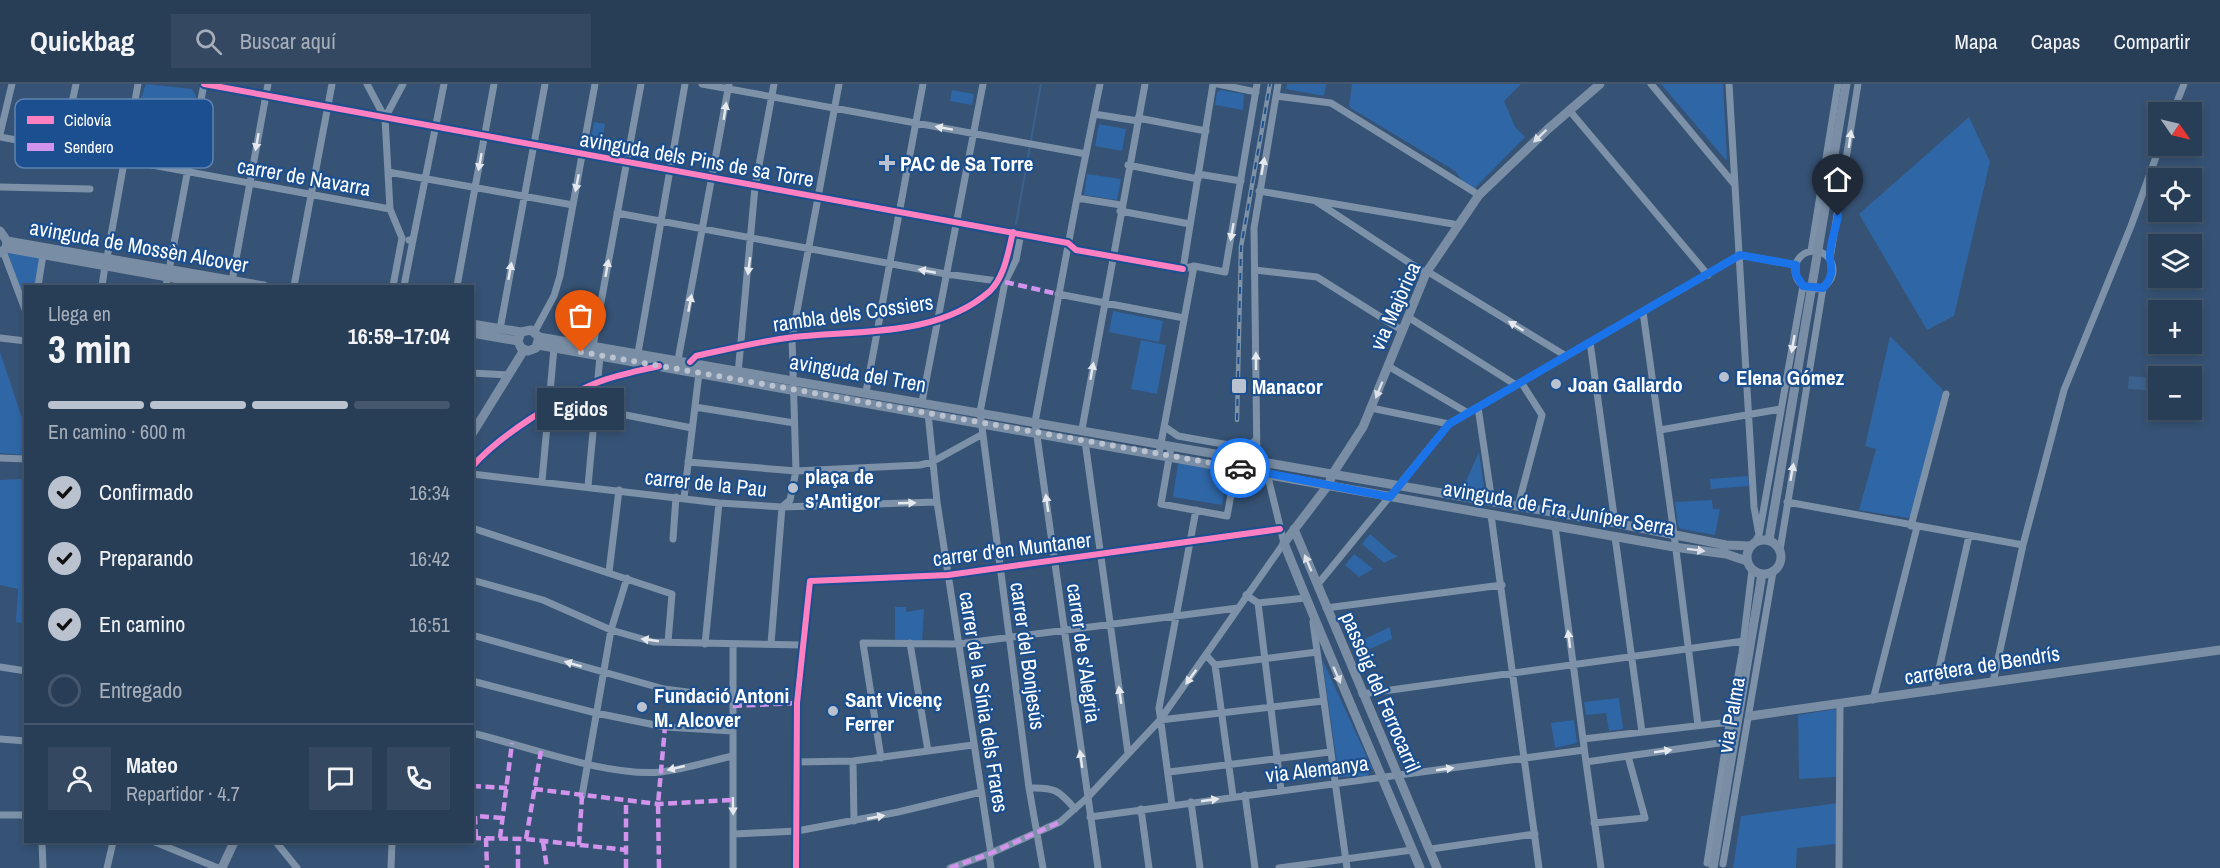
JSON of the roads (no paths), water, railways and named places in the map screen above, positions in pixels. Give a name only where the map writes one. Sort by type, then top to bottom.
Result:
[{"type":"main road","name":"via Majòrica","points":[[1284,543],[1331,479],[1363,428],[1426,273],[1479,195],[1600,84]]},
{"type":"main road","points":[[1769,540],[1808,287],[1846,84]]},
{"type":"main road","points":[[0,231],[4,248]]},
{"type":"main road","name":"avinguda de Mossèn Alcover","points":[[4,248],[106,262]]},
{"type":"main road","name":"avinguda de Mossèn Alcover","points":[[4,248],[106,262],[168,278],[212,285]]},
{"type":"main road","name":"avinguda de Mossèn Alcover","points":[[168,278],[232,281],[258,285]]},
{"type":"main road","points":[[474,324],[500,329],[520,337],[525,350]]},
{"type":"main road","points":[[474,333],[520,337],[528,329],[537,337],[534,350],[525,350]]},
{"type":"main road","name":"avinguda del Tren","points":[[537,337],[678,360],[737,375],[980,423],[1085,441],[1160,449]]},
{"type":"main road","name":"avinguda del Tren","points":[[537,337],[554,348],[699,373],[737,375]]},
{"type":"main road","points":[[474,429],[525,350]]},
{"type":"main road","name":"avinguda del Tren","points":[[793,385],[866,392],[1082,429],[1236,468],[1331,479]]},
{"type":"main road","points":[[1171,451],[1257,461],[1331,479]]},
{"type":"main road","name":"avinguda de Fra Juníper Serra","points":[[1331,479],[1399,486],[1615,523],[1726,545],[1755,541]]},
{"type":"main road","name":"avinguda de Fra Juníper Serra","points":[[1331,479],[1390,497],[1615,537],[1726,554],[1747,561]]},
{"type":"main road","name":"passeig del Ferrocarril","points":[[1294,529],[1397,776],[1431,849],[1437,868]]},
{"type":"main road","points":[[1769,540],[1780,550],[1780,563],[1773,572],[1757,572],[1747,561],[1755,541],[1769,540]]},
{"type":"main road","name":"passeig del Ferrocarril","points":[[1284,543],[1313,619],[1384,777],[1420,868]]},
{"type":"main road","points":[[1717,865],[1757,572]]},
{"type":"main road","name":"carretera de Bendrís","points":[[1750,716],[2220,650]]},
{"type":"main road","points":[[220,868],[233,843]]},
{"type":"street","points":[[0,136],[12,84]]},
{"type":"street","points":[[73,99],[76,84]]},
{"type":"street","points":[[135,99],[138,84]]},
{"type":"street","points":[[201,99],[204,84]]},
{"type":"street","name":"avinguda dels Pins de sa Torre","points":[[204,84],[755,187],[956,221],[1068,243],[1076,250],[1183,269]]},
{"type":"street","points":[[232,281],[268,84]]},
{"type":"street","points":[[294,285],[332,84]]},
{"type":"street","points":[[366,84],[385,118],[390,209],[402,238],[393,285]]},
{"type":"street","points":[[385,118],[403,84]]},
{"type":"street","points":[[404,285],[444,84]]},
{"type":"street","points":[[457,285],[494,84]]},
{"type":"street","points":[[500,329],[545,84]]},
{"type":"street","points":[[537,337],[560,276],[595,84]]},
{"type":"street","points":[[593,346],[641,84]]},
{"type":"street","points":[[638,353],[685,84]]},
{"type":"street","points":[[702,84],[729,87],[1086,154]]},
{"type":"street","points":[[737,375],[752,238],[755,187],[774,84]]},
{"type":"street","points":[[771,644],[782,507],[790,500],[796,471],[792,338],[839,84]]},
{"type":"street","points":[[866,392],[923,84]]},
{"type":"street","points":[[922,402],[982,84]]},
{"type":"street","points":[[1035,422],[1100,84]]},
{"type":"street","points":[[1082,429],[1120,208],[1145,84]]},
{"type":"street","points":[[1213,84],[1183,269],[1194,266],[1225,272],[1257,88],[1218,84]]},
{"type":"street","points":[[1171,451],[1161,504],[1227,516],[1236,468],[1257,461],[1254,228],[1278,84]]},
{"type":"street","points":[[1651,84],[1736,185]]},
{"type":"street","points":[[1729,84],[1755,541]]},
{"type":"street","points":[[1815,251],[1838,84]]},
{"type":"street","points":[[1780,550],[1823,288],[1829,281],[1833,268],[1830,259],[1858,84]]},
{"type":"street","points":[[2177,102],[2184,84]]},
{"type":"street","points":[[678,360],[705,229],[729,87]]},
{"type":"street","points":[[1276,96],[1331,103],[1479,195]]},
{"type":"street","points":[[1569,110],[1708,275]]},
{"type":"street","points":[[1094,114],[1206,131]]},
{"type":"street","name":"carrer de Navarra","points":[[0,136],[15,139]]},
{"type":"street","points":[[1993,682],[2023,545],[2064,390],[2131,226],[2156,156]]},
{"type":"street","points":[[1128,165],[1198,177],[1241,181]]},
{"type":"street","points":[[102,285],[123,168]]},
{"type":"street","name":"carrer de Navarra","points":[[158,168],[390,209]]},
{"type":"street","points":[[168,278],[188,168]]},
{"type":"street","points":[[388,172],[573,205]]},
{"type":"street","points":[[0,187],[90,189]]},
{"type":"street","points":[[1259,191],[1459,225]]},
{"type":"street","points":[[1077,198],[1190,224]]},
{"type":"street","points":[[1317,201],[1426,273],[1566,356]]},
{"type":"street","points":[[617,213],[946,274],[1005,282]]},
{"type":"street","name":"carrer del Bonjesús","points":[[1021,234],[1016,260],[1005,282],[980,412],[980,423],[1029,788],[1043,868]]},
{"type":"street","points":[[402,238],[413,240]]},
{"type":"street","points":[[4,248],[24,306]]},
{"type":"street","points":[[1823,288],[1808,287],[1796,275],[1796,265],[1802,256],[1815,251],[1830,259]]},
{"type":"street","points":[[38,285],[43,255]]},
{"type":"street","points":[[1318,584],[1449,424],[1740,255],[1796,265]]},
{"type":"street","points":[[1160,449],[1194,266]]},
{"type":"street","points":[[1256,270],[1317,278],[1402,331]]},
{"type":"street","points":[[1755,541],[1808,287]]},
{"type":"street","points":[[1058,294],[1184,318]]},
{"type":"street","points":[[1643,312],[1698,725]]},
{"type":"street","points":[[1408,317],[1518,384],[1542,415],[1518,506]]},
{"type":"street","points":[[0,338],[24,341]]},
{"type":"street","points":[[1590,342],[1615,523]]},
{"type":"street","points":[[542,481],[554,348]]},
{"type":"street","points":[[588,486],[600,356]]},
{"type":"street","points":[[1388,366],[1468,413]]},
{"type":"street","points":[[474,373],[509,375]]},
{"type":"street","points":[[673,539],[688,462],[699,373]]},
{"type":"street","points":[[1873,700],[1946,394]]},
{"type":"street","points":[[695,407],[794,423]]},
{"type":"street","points":[[1478,407],[1492,502]]},
{"type":"street","points":[[1371,408],[1449,424]]},
{"type":"street","points":[[595,409],[692,428]]},
{"type":"street","points":[[1660,430],[1781,409]]},
{"type":"street","name":"carrer de la Sínia dels Frares","points":[[928,413],[937,502],[991,868]]},
{"type":"street","name":"carrer de s'Alegria","points":[[1035,422],[1098,868]]},
{"type":"street","points":[[1165,427],[1178,436],[1240,447],[1256,440]]},
{"type":"street","points":[[688,462],[796,471],[893,467],[933,462],[981,435]]},
{"type":"street","points":[[1085,441],[1128,753]]},
{"type":"street","points":[[0,458],[24,459]]},
{"type":"street","points":[[950,868],[990,854],[1060,822],[1087,798],[1160,720],[1284,543],[1267,473],[1267,463]]},
{"type":"street","name":"carrer de la Pau","points":[[474,474],[782,507],[937,502]]},
{"type":"street","points":[[609,572],[619,490]]},
{"type":"street","points":[[705,644],[719,502]]},
{"type":"street","points":[[1787,502],[1914,527],[2023,545]]},
{"type":"street","points":[[1173,805],[1159,708],[1196,510]]},
{"type":"street","points":[[1491,515],[1515,674],[1539,868]]},
{"type":"street","points":[[1555,526],[1600,868]]},
{"type":"street","points":[[474,529],[672,594],[668,642]]},
{"type":"street","name":"carrer d'en Muntaner","points":[[803,645],[810,581],[948,575],[1280,529]]},
{"type":"street","points":[[1934,691],[1969,536]]},
{"type":"street","points":[[1615,537],[1642,732]]},
{"type":"street","name":"via Palma","points":[[1717,865],[1726,742],[1757,572]]},
{"type":"street","name":"via Palma","points":[[1717,865],[1750,716],[1773,572]]},
{"type":"street","points":[[582,796],[611,630],[627,578]]},
{"type":"street","points":[[474,581],[543,600],[632,637],[705,644],[803,645],[797,703],[796,868]]},
{"type":"street","points":[[1326,608],[1502,585]]},
{"type":"street","points":[[1246,595],[1258,603],[1306,598]]},
{"type":"street","points":[[1258,603],[1281,790]]},
{"type":"street","points":[[881,758],[863,643],[958,644],[1238,608]]},
{"type":"street","points":[[1313,619],[1347,868]]},
{"type":"street","points":[[474,636],[664,689],[733,698]]},
{"type":"street","points":[[1362,694],[1744,641]]},
{"type":"street","points":[[910,643],[928,751]]},
{"type":"street","points":[[733,644],[733,868]]},
{"type":"street","points":[[1215,665],[1317,652]]},
{"type":"street","points":[[1207,656],[1215,665],[1233,796]]},
{"type":"street","points":[[0,667],[24,671]]},
{"type":"street","points":[[474,682],[596,713],[664,727],[733,731]]},
{"type":"street","name":"via Palma","points":[[1731,712],[1740,700]]},
{"type":"street","points":[[1160,720],[1323,701]]},
{"type":"street","points":[[1839,868],[1840,704]]},
{"type":"street","points":[[1583,739],[1730,722]]},
{"type":"street","points":[[474,734],[588,764],[660,772],[733,756]]},
{"type":"street","points":[[0,739],[24,741]]},
{"type":"street","points":[[1586,762],[1726,742]]},
{"type":"street","points":[[796,762],[853,761],[973,745]]},
{"type":"street","name":"via Alemanya","points":[[1090,817],[1584,750]]},
{"type":"street","points":[[1168,772],[1330,752]]},
{"type":"street","points":[[1594,824],[1646,818],[1628,756]]},
{"type":"street","points":[[853,761],[855,821]]},
{"type":"street","points":[[1029,788],[1049,787],[1062,795],[1075,810]]},
{"type":"street","points":[[734,834],[797,831],[855,821],[981,792]]},
{"type":"street","points":[[1245,795],[1255,868]]},
{"type":"street","points":[[1191,802],[1200,868]]},
{"type":"street","points":[[1141,809],[1149,868]]},
{"type":"street","points":[[0,815],[24,815]]},
{"type":"street","points":[[1431,849],[1535,834]]},
{"type":"street","points":[[42,843],[43,868]]},
{"type":"street","points":[[107,868],[113,843]]},
{"type":"street","points":[[158,843],[220,868]]},
{"type":"street","points":[[277,843],[295,867]]},
{"type":"street","points":[[391,868],[392,843]]},
{"type":"street","points":[[1279,868],[1413,850]]},
{"type":"street","points":[[1699,868],[1717,865]]},
{"type":"waterway","points":[[1016,224],[1041,84]]},
{"type":"railway","points":[[1237,420],[1241,247],[1270,84]]},
{"type":"place","name":"PAC de Sa Torre","points":[[887,163]]},
{"type":"place","name":"Egidos","points":[[581,352]]},
{"type":"place","name":"Elena Gómez","points":[[1724,377]]},
{"type":"place","name":"Joan Gallardo","points":[[1556,384]]},
{"type":"place","name":"Manacor","points":[[1239,386]]},
{"type":"place","name":"plaça de s'Antigor","points":[[793,488]]},
{"type":"place","name":"Fundació Antoni M. Alcover","points":[[642,707]]},
{"type":"place","name":"Sant Vicenç Ferrer","points":[[833,711]]}]
